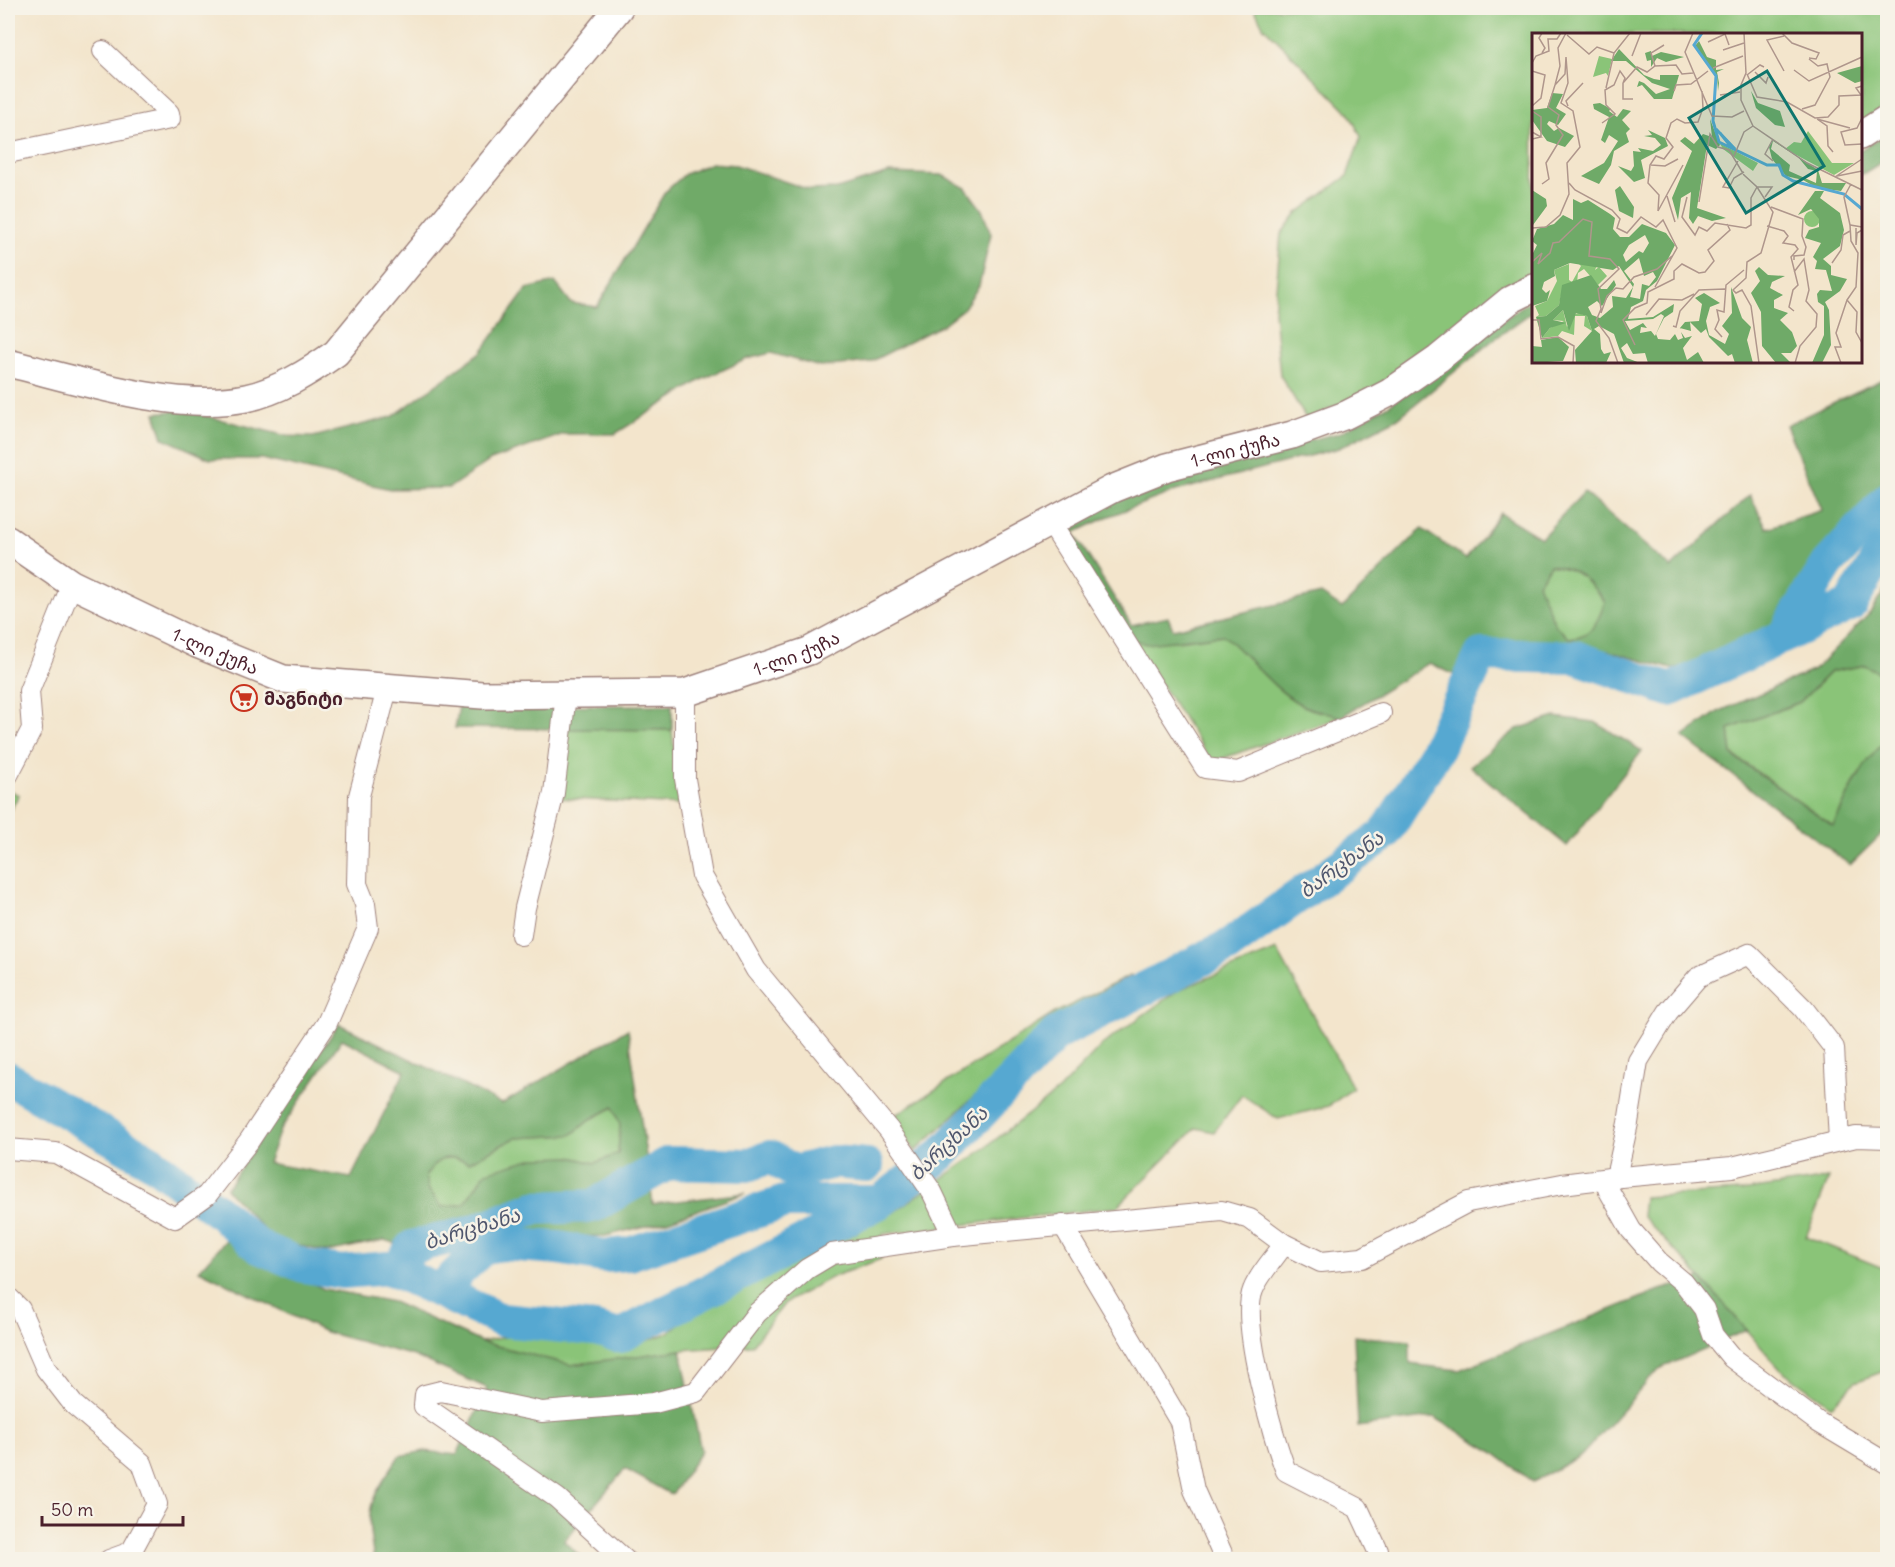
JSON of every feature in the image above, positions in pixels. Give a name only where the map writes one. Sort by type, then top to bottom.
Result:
[{"type":"street","points":[[8,363],[115,389],[194,402],[247,398],[301,377],[336,353],[619,8]]},
{"type":"street","points":[[8,153],[170,119],[169,113],[103,51]]},
{"type":"street","points":[[1862,135],[1887,118]]},
{"type":"street","name":"1-ლი ქუჩა","points":[[8,540],[72,584],[197,644],[283,679],[482,695],[685,693],[809,651],[1112,489],[1167,466],[1292,435],[1346,415],[1389,393],[1438,359],[1510,300],[1532,289]]},
{"type":"street","points":[[1050,522],[1205,768],[1238,772],[1381,713]]},
{"type":"street","points":[[8,775],[32,729],[29,691],[72,584]]},
{"type":"street","points":[[8,1149],[56,1153],[175,1218],[207,1196],[249,1141],[327,1023],[368,928],[365,904],[357,884],[359,796],[387,689]]},
{"type":"street","points":[[685,693],[685,779],[702,876],[756,970],[902,1148],[932,1192],[953,1236]]},
{"type":"street","points":[[521,935],[525,908],[554,793],[566,694]]},
{"type":"street","points":[[1839,1141],[1834,1048],[1803,1008],[1749,954],[1698,977],[1668,1012],[1638,1061],[1628,1123],[1608,1189],[1631,1230],[1659,1262],[1684,1283],[1704,1309],[1713,1335],[1732,1358],[1818,1422],[1887,1464]]},
{"type":"street","points":[[625,1560],[557,1498],[424,1406],[425,1395],[441,1391],[542,1412],[654,1403],[696,1392],[757,1313],[807,1269],[832,1254],[953,1236],[1222,1211],[1250,1219],[1284,1244],[1322,1262],[1362,1258],[1468,1202],[1613,1177],[1732,1167],[1856,1137],[1887,1138]]},
{"type":"street","points":[[1063,1225],[1180,1422],[1194,1490],[1225,1560]]},
{"type":"street","points":[[1284,1244],[1252,1292],[1251,1331],[1273,1438],[1286,1471],[1358,1508],[1378,1551],[1379,1560]]},
{"type":"street","points":[[8,1297],[20,1309],[46,1369],[73,1404],[142,1463],[150,1483],[157,1504],[131,1552],[109,1560]]},
{"type":"green space","points":[[1254,8],[1887,8],[1887,110],[1862,122],[1862,33],[1532,33],[1532,288],[1375,387],[1307,420],[1280,375],[1274,312],[1281,234],[1296,214],[1347,176],[1361,137],[1349,113],[1263,26]]},
{"type":"green space","points":[[1887,134],[1887,159],[1862,174],[1862,149]]},
{"type":"green space","points":[[711,163],[736,165],[810,190],[837,189],[889,173],[942,175],[966,188],[982,210],[991,234],[979,286],[964,308],[942,325],[870,362],[820,367],[771,353],[747,359],[701,380],[615,434],[564,434],[491,460],[449,488],[390,489],[262,459],[210,459],[163,438],[155,413],[182,410],[287,436],[313,437],[392,417],[481,352],[527,289],[555,282],[571,303],[597,307],[665,192],[685,174]]},
{"type":"green space","points":[[1532,299],[1532,312],[1492,341],[1398,418],[1339,448],[1176,491],[1107,517],[1074,533],[1131,625],[1168,617],[1173,629],[1321,594],[1342,608],[1422,529],[1466,559],[1500,513],[1541,538],[1584,492],[1671,568],[1750,495],[1767,528],[1822,510],[1786,425],[1887,377],[1887,481],[1818,563],[1776,629],[1715,660],[1672,669],[1608,651],[1491,643],[1472,649],[1455,675],[1429,663],[1341,717],[1310,708],[1289,697],[1223,635],[1146,644],[1131,639],[1061,525],[1175,471],[1339,433],[1389,405]],"holes":[[[1550,565],[1568,569],[1582,576],[1605,602],[1593,627],[1583,635],[1569,638],[1555,625],[1538,583]]]},
{"type":"green space","points":[[1550,565],[1568,569],[1582,576],[1606,602],[1597,622],[1583,635],[1569,638],[1555,625],[1537,583]]},
{"type":"green space","points":[[1887,586],[1887,677],[1865,665],[1830,672],[1800,702],[1729,729],[1732,755],[1833,826],[1862,770],[1887,740],[1887,829],[1850,865],[1683,737],[1718,712],[1814,670],[1870,613]]},
{"type":"green space","points":[[1223,635],[1289,697],[1310,708],[1341,717],[1212,762],[1131,639],[1177,641]]},
{"type":"green space","points":[[1865,665],[1887,677],[1887,740],[1862,769],[1833,826],[1732,754],[1729,729],[1800,702],[1830,672]]},
{"type":"green space","points":[[672,705],[672,730],[455,728],[459,706]]},
{"type":"green space","points":[[1555,717],[1595,722],[1642,751],[1567,846],[1470,766],[1517,729]]},
{"type":"green space","points":[[567,729],[672,730],[680,805],[557,798]]},
{"type":"green space","points":[[8,790],[19,795],[8,814]]},
{"type":"green space","points":[[1277,950],[1353,1088],[1329,1106],[1278,1119],[1242,1095],[1214,1132],[1196,1128],[1117,1207],[883,1234],[881,1259],[832,1277],[785,1303],[752,1345],[681,1350],[571,1365],[481,1342],[534,1331],[569,1342],[629,1347],[668,1333],[712,1297],[776,1263],[846,1238],[894,1212],[977,1154],[1059,1090],[1103,1044],[1178,990]]},
{"type":"green space","points":[[1132,975],[1045,1031],[915,1151],[892,1117],[1055,1013]]},
{"type":"green space","points":[[339,1024],[502,1104],[628,1029],[653,1204],[746,1193],[667,1221],[605,1236],[560,1237],[503,1231],[431,1254],[384,1240],[327,1252],[274,1240],[226,1189]],"holes":[[[342,1039],[405,1071],[351,1178],[268,1163],[280,1130]],[[613,1107],[620,1125],[618,1154],[595,1163],[570,1157],[534,1158],[486,1172],[464,1204],[442,1207],[428,1189],[426,1175],[435,1164],[444,1158],[469,1162],[515,1138],[571,1135],[591,1119]]]},
{"type":"green space","points":[[614,1107],[620,1125],[618,1154],[595,1163],[570,1157],[486,1172],[464,1204],[442,1207],[428,1189],[426,1175],[435,1164],[444,1158],[469,1162],[515,1138],[571,1135],[591,1119]]},
{"type":"green space","points":[[1829,1178],[1806,1237],[1888,1270],[1887,1370],[1855,1382],[1832,1406],[1780,1369],[1701,1278],[1642,1216],[1644,1197],[1741,1191]]},
{"type":"green space","points":[[226,1240],[324,1289],[393,1302],[481,1342],[571,1365],[681,1350],[701,1451],[672,1495],[625,1469],[564,1541],[583,1559],[374,1559],[370,1526],[372,1504],[381,1484],[399,1456],[425,1451],[457,1455],[487,1388],[414,1356],[325,1332],[199,1270]]},
{"type":"green space","points":[[1701,1278],[1747,1330],[1659,1369],[1582,1455],[1533,1482],[1490,1450],[1434,1417],[1358,1427],[1354,1336],[1410,1341],[1410,1364],[1459,1370],[1660,1290]]},
{"type":"waterway","name":"ბარცხანა","points":[[1783,637],[1828,564],[1888,499]]},
{"type":"waterway","name":"ბარცხანა","points":[[8,1078],[152,1162],[224,1216],[259,1247],[304,1266],[342,1272],[389,1268],[501,1320],[595,1329],[620,1336],[880,1202],[941,1155],[1056,1034],[1230,945],[1385,834],[1435,753],[1481,655],[1575,657],[1670,690],[1850,605],[1888,542]]},
{"type":"waterway","name":"ბარცხანა","points":[[397,1271],[412,1247],[469,1233],[535,1208],[593,1206],[669,1163],[747,1165],[770,1157],[795,1172],[833,1162],[867,1165]]},
{"type":"waterway","name":"ბარცხანა","points":[[439,1291],[484,1247],[503,1244],[559,1248],[604,1256],[629,1254],[785,1202],[874,1202]]},
{"type":"place","name":"მაგნიტი","points":[[244,698]]}]
